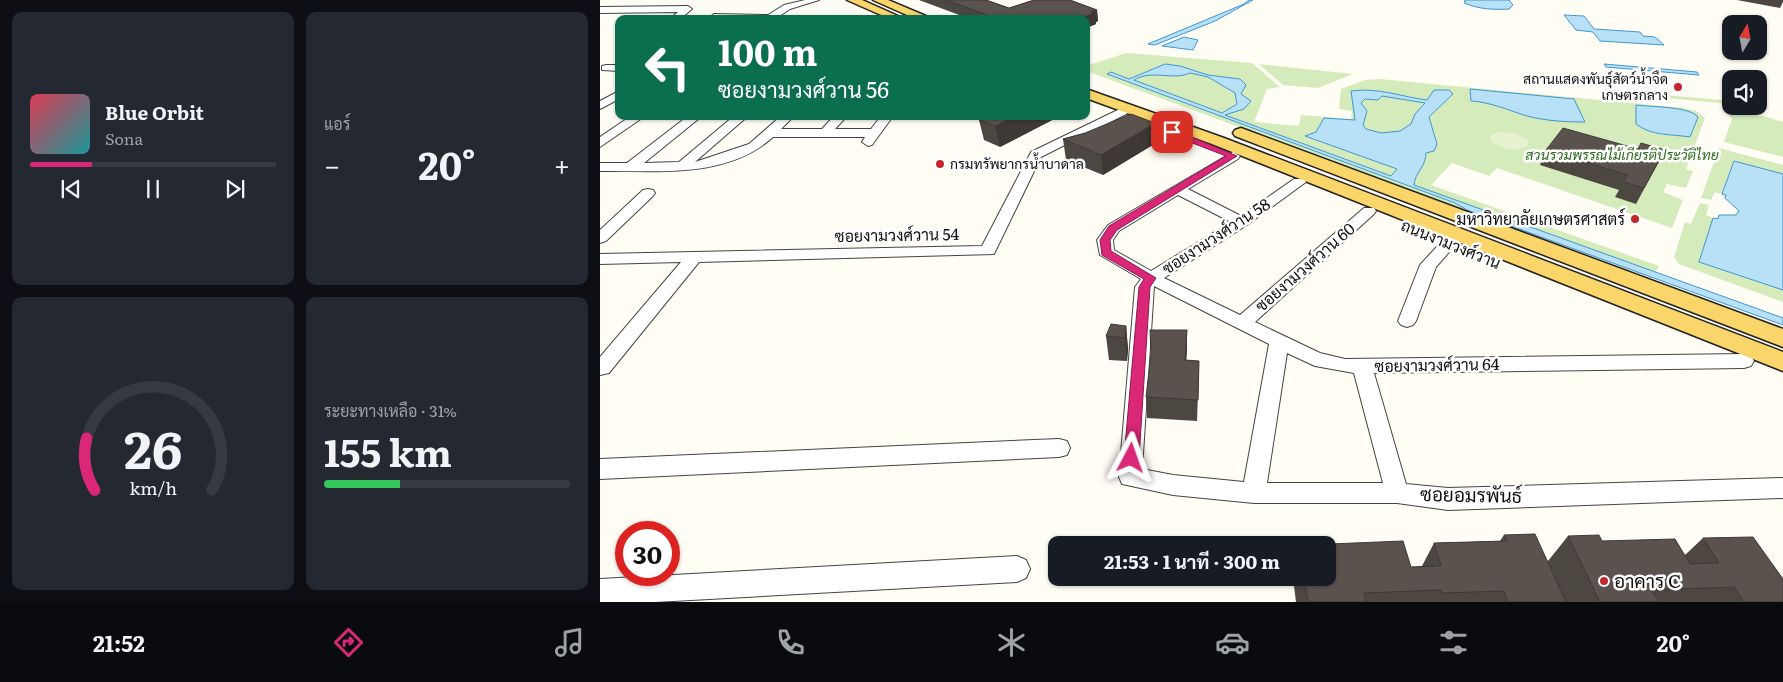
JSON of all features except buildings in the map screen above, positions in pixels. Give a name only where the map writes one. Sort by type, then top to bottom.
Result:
[{"type":"main road","points":[[852,0],[890,15]]},
{"type":"main road","points":[[878,0],[917,15]]},
{"type":"main road","name":"ถนนงามวงศ์วาน","points":[[1090,81],[1161,127],[1783,377]]},
{"type":"main road","name":"ถนนงามวงศ์วาน","points":[[1090,94],[1187,121],[1783,351]]},
{"type":"main road","name":"ถนนงามวงศ์วาน","points":[[1129,105],[1236,131],[1783,338]]},
{"type":"main road","name":"ถนนงามวงศ์วาน","points":[[1129,105],[1783,362]]},
{"type":"street","points":[[647,15],[679,0]]},
{"type":"street","points":[[775,15],[788,7],[815,0]]},
{"type":"street","points":[[600,10],[688,9],[679,15]]},
{"type":"street","points":[[615,15],[624,10]]},
{"type":"street","points":[[610,18],[615,15]]},
{"type":"street","points":[[606,68],[615,68]]},
{"type":"street","points":[[600,98],[615,96]]},
{"type":"street","points":[[600,106],[615,97]]},
{"type":"street","name":"ซอยงามวงศ์วาน 54","points":[[600,258],[988,251],[1036,155],[1129,105]]},
{"type":"street","points":[[600,143],[633,120]]},
{"type":"street","points":[[630,168],[691,120]]},
{"type":"street","points":[[681,167],[737,120]]},
{"type":"street","points":[[600,167],[700,166],[754,147],[784,120]]},
{"type":"street","points":[[825,133],[837,120]]},
{"type":"street","points":[[770,134],[825,133],[870,138],[884,120]]},
{"type":"street","points":[[1178,190],[1233,156]]},
{"type":"street","name":"ซอยงามวงศ์วาน 58","points":[[1130,477],[1144,287],[1150,278],[1242,222],[1299,182]]},
{"type":"street","points":[[1178,190],[1242,222]]},
{"type":"street","name":"ซอยงามวงศ์วาน 64","points":[[1178,190],[1113,228],[1105,240],[1106,252],[1150,278],[1315,359],[1345,366],[1744,361]]},
{"type":"street","points":[[600,238],[648,193]]},
{"type":"street","name":"ซอยงามวงศ์วาน 60","points":[[1242,323],[1369,211]]},
{"type":"street","points":[[1407,321],[1428,265],[1449,243]]},
{"type":"street","points":[[602,368],[695,256]]},
{"type":"street","points":[[1254,493],[1278,341]]},
{"type":"street","points":[[1362,366],[1397,493]]},
{"type":"street","points":[[600,469],[1059,448]]},
{"type":"street","name":"ซอยอมรพันธ์","points":[[1130,477],[1174,486],[1254,493],[1397,493],[1448,499],[1783,488]]},
{"type":"street","points":[[600,592],[1017,569]]},
{"type":"green space","name":"สวนรวมพรรณไม้เกียรติประวัติไทย","points":[[1126,53],[1252,63],[1280,87],[1267,89],[1254,122],[1299,126],[1301,115],[1351,119],[1352,111],[1339,109],[1341,89],[1365,80],[1380,79],[1683,108],[1696,111],[1705,118],[1686,169],[1693,171],[1686,188],[1667,184],[1663,192],[1683,200],[1672,228],[1497,168],[1489,176],[1452,163],[1431,185],[1659,266],[1652,278],[1090,72],[1090,65]]},
{"type":"green space","points":[[1259,64],[1353,74],[1318,88],[1283,85]]},
{"type":"green space","points":[[1621,91],[1722,100],[1722,103],[1623,94]]},
{"type":"green space","points":[[1729,115],[1763,116],[1783,122],[1783,157],[1724,142],[1732,119]]},
{"type":"green space","points":[[1499,132],[1513,133],[1527,139],[1528,146],[1514,150],[1499,146],[1491,141],[1490,136]]},
{"type":"green space","points":[[1719,148],[1783,165],[1783,174],[1734,161],[1722,194],[1715,192],[1711,200],[1701,198]]},
{"type":"green space","points":[[1700,203],[1709,205],[1706,215],[1713,218],[1699,262],[1783,290],[1783,302],[1679,264],[1674,257],[1685,222],[1691,224]]},
{"type":"water","points":[[1249,0],[1253,0],[1215,21],[1155,45],[1148,44],[1244,4]]},
{"type":"water","points":[[1465,0],[1509,0],[1513,5],[1509,9],[1486,9],[1464,3]]},
{"type":"water","points":[[1564,15],[1584,16],[1594,29],[1640,32],[1643,36],[1655,37],[1664,45],[1600,41],[1593,32],[1576,30]]},
{"type":"water","points":[[1184,37],[1198,40],[1193,50],[1162,46]]},
{"type":"water","points":[[1165,64],[1180,66],[1208,75],[1240,79],[1246,85],[1241,94],[1251,101],[1244,109],[1225,115],[1391,176],[1397,169],[1305,136],[1316,132],[1324,118],[1355,120],[1351,91],[1380,91],[1427,100],[1434,90],[1449,90],[1453,94],[1429,117],[1437,144],[1434,151],[1426,153],[1426,158],[1416,176],[1414,185],[1783,318],[1783,325],[1467,210],[1455,203],[1107,74],[1111,72],[1129,79]],"holes":[[[1190,73],[1208,77],[1235,93],[1237,104],[1222,113],[1134,80],[1148,75],[1177,76]],[[1382,96],[1425,103],[1415,114],[1411,124],[1400,131],[1381,133],[1366,129],[1363,125],[1367,111],[1361,103],[1365,99],[1378,100]]]},
{"type":"water","points":[[1604,64],[1697,72],[1699,75],[1606,67]]},
{"type":"water","points":[[1470,89],[1574,99],[1585,122],[1541,119],[1471,101]]},
{"type":"water","points":[[1636,105],[1678,109],[1693,113],[1698,117],[1690,137],[1655,133],[1636,124]]},
{"type":"water","points":[[1734,161],[1783,174],[1783,290],[1699,262],[1713,218],[1718,219],[1719,215],[1736,215],[1739,211],[1725,198],[1726,195],[1722,194]]},
{"type":"place","name":"สถานแสดงพันธุ์สัตว์น้ำจืด เกษตรกลาง","points":[[1678,87]]},
{"type":"place","name":"กรมทรัพยากรน้ำบาดาล","points":[[940,164]]},
{"type":"place","name":"มหาวิทยาลัยเกษตรศาสตร์","points":[[1635,219]]},
{"type":"place","name":"อาคาร C","points":[[1604,581]]},
{"type":"route","points":[[1131,458],[1144,287],[1150,278],[1106,252],[1105,240],[1113,228],[1233,156],[1172,132]]}]
